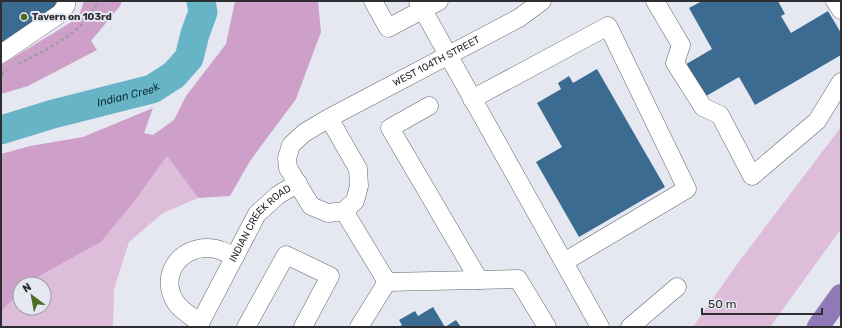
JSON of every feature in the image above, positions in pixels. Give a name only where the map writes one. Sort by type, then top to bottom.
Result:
[{"type":"highway","points":[[818,327],[841,295]]},
{"type":"street","points":[[5,62],[61,13],[66,5],[66,1]]},
{"type":"street","points":[[373,1],[388,28],[420,6],[439,1]]},
{"type":"street","name":"WEST 104TH STREET","points":[[329,118],[519,18],[542,1]]},
{"type":"street","points":[[655,1],[681,45],[675,64],[703,107],[720,115],[752,176],[817,121],[841,82]]},
{"type":"street","points":[[835,1],[841,10]]},
{"type":"street","points":[[420,6],[600,327]]},
{"type":"street","points":[[472,99],[608,26],[687,189],[564,262]]},
{"type":"street","points":[[429,106],[390,128],[479,280]]},
{"type":"street","points":[[298,183],[311,206],[328,213],[344,211],[354,201],[359,186],[358,169],[329,118]]},
{"type":"street","name":"INDIAN CREEK ROAD","points":[[199,325],[257,214],[278,195],[298,183],[288,168],[287,158],[291,145],[304,133],[329,118]]},
{"type":"street","points":[[344,211],[387,282]]},
{"type":"street","points":[[199,325],[176,303],[170,290],[169,278],[175,263],[185,254],[196,250],[209,248],[220,250],[235,256]]},
{"type":"street","points":[[246,327],[286,255],[330,276],[303,327]]},
{"type":"street","points":[[387,282],[518,279],[547,327]]},
{"type":"street","points":[[359,327],[387,282]]},
{"type":"street","points":[[630,327],[677,287]]},
{"type":"path","points":[[16,66],[60,41],[78,28],[95,8],[98,1]]},
{"type":"path","points":[[1,74],[5,62]]},
{"type":"shaded area","points":[[84,1],[122,1],[120,6],[91,41],[97,50],[28,86],[1,94],[1,65],[78,18]]},
{"type":"shaded area","points":[[235,1],[318,1],[321,32],[296,99],[250,161],[230,196],[198,198],[167,156],[137,198],[101,242],[39,276],[12,276],[12,301],[1,311],[1,154],[30,146],[83,137],[153,108],[144,133],[153,135],[174,120],[186,96],[226,44]]},
{"type":"shaded area","points":[[841,127],[841,229],[770,327],[693,327],[738,263]]},
{"type":"shaded area","points":[[167,156],[198,198],[163,213],[129,242],[114,289],[113,327],[1,327],[1,311],[12,301],[12,316],[52,316],[52,276],[39,276],[101,242],[137,198]]},
{"type":"building","name":"Tavern on 103rd","points":[[1,1],[59,1],[62,7],[1,45]]},
{"type":"building","points":[[702,1],[778,1],[785,14],[781,16],[791,33],[828,11],[841,33],[841,55],[755,105],[739,77],[701,99],[683,66],[712,49],[689,8]]},
{"type":"building","points":[[597,69],[665,187],[579,237],[536,162],[562,147],[537,103],[561,89],[558,83],[569,76],[573,83]]},
{"type":"building","points":[[433,307],[445,327],[398,327],[402,325],[399,320],[415,311],[418,316]]},
{"type":"building","points":[[456,320],[461,327],[445,327]]},
{"type":"waterway","name":"Indian Creek","points":[[1,130],[53,114],[152,89],[174,75],[189,58],[195,34],[203,12],[201,1]]},
{"type":"place","name":"Tavern on 103rd","points":[[24,17]]}]
